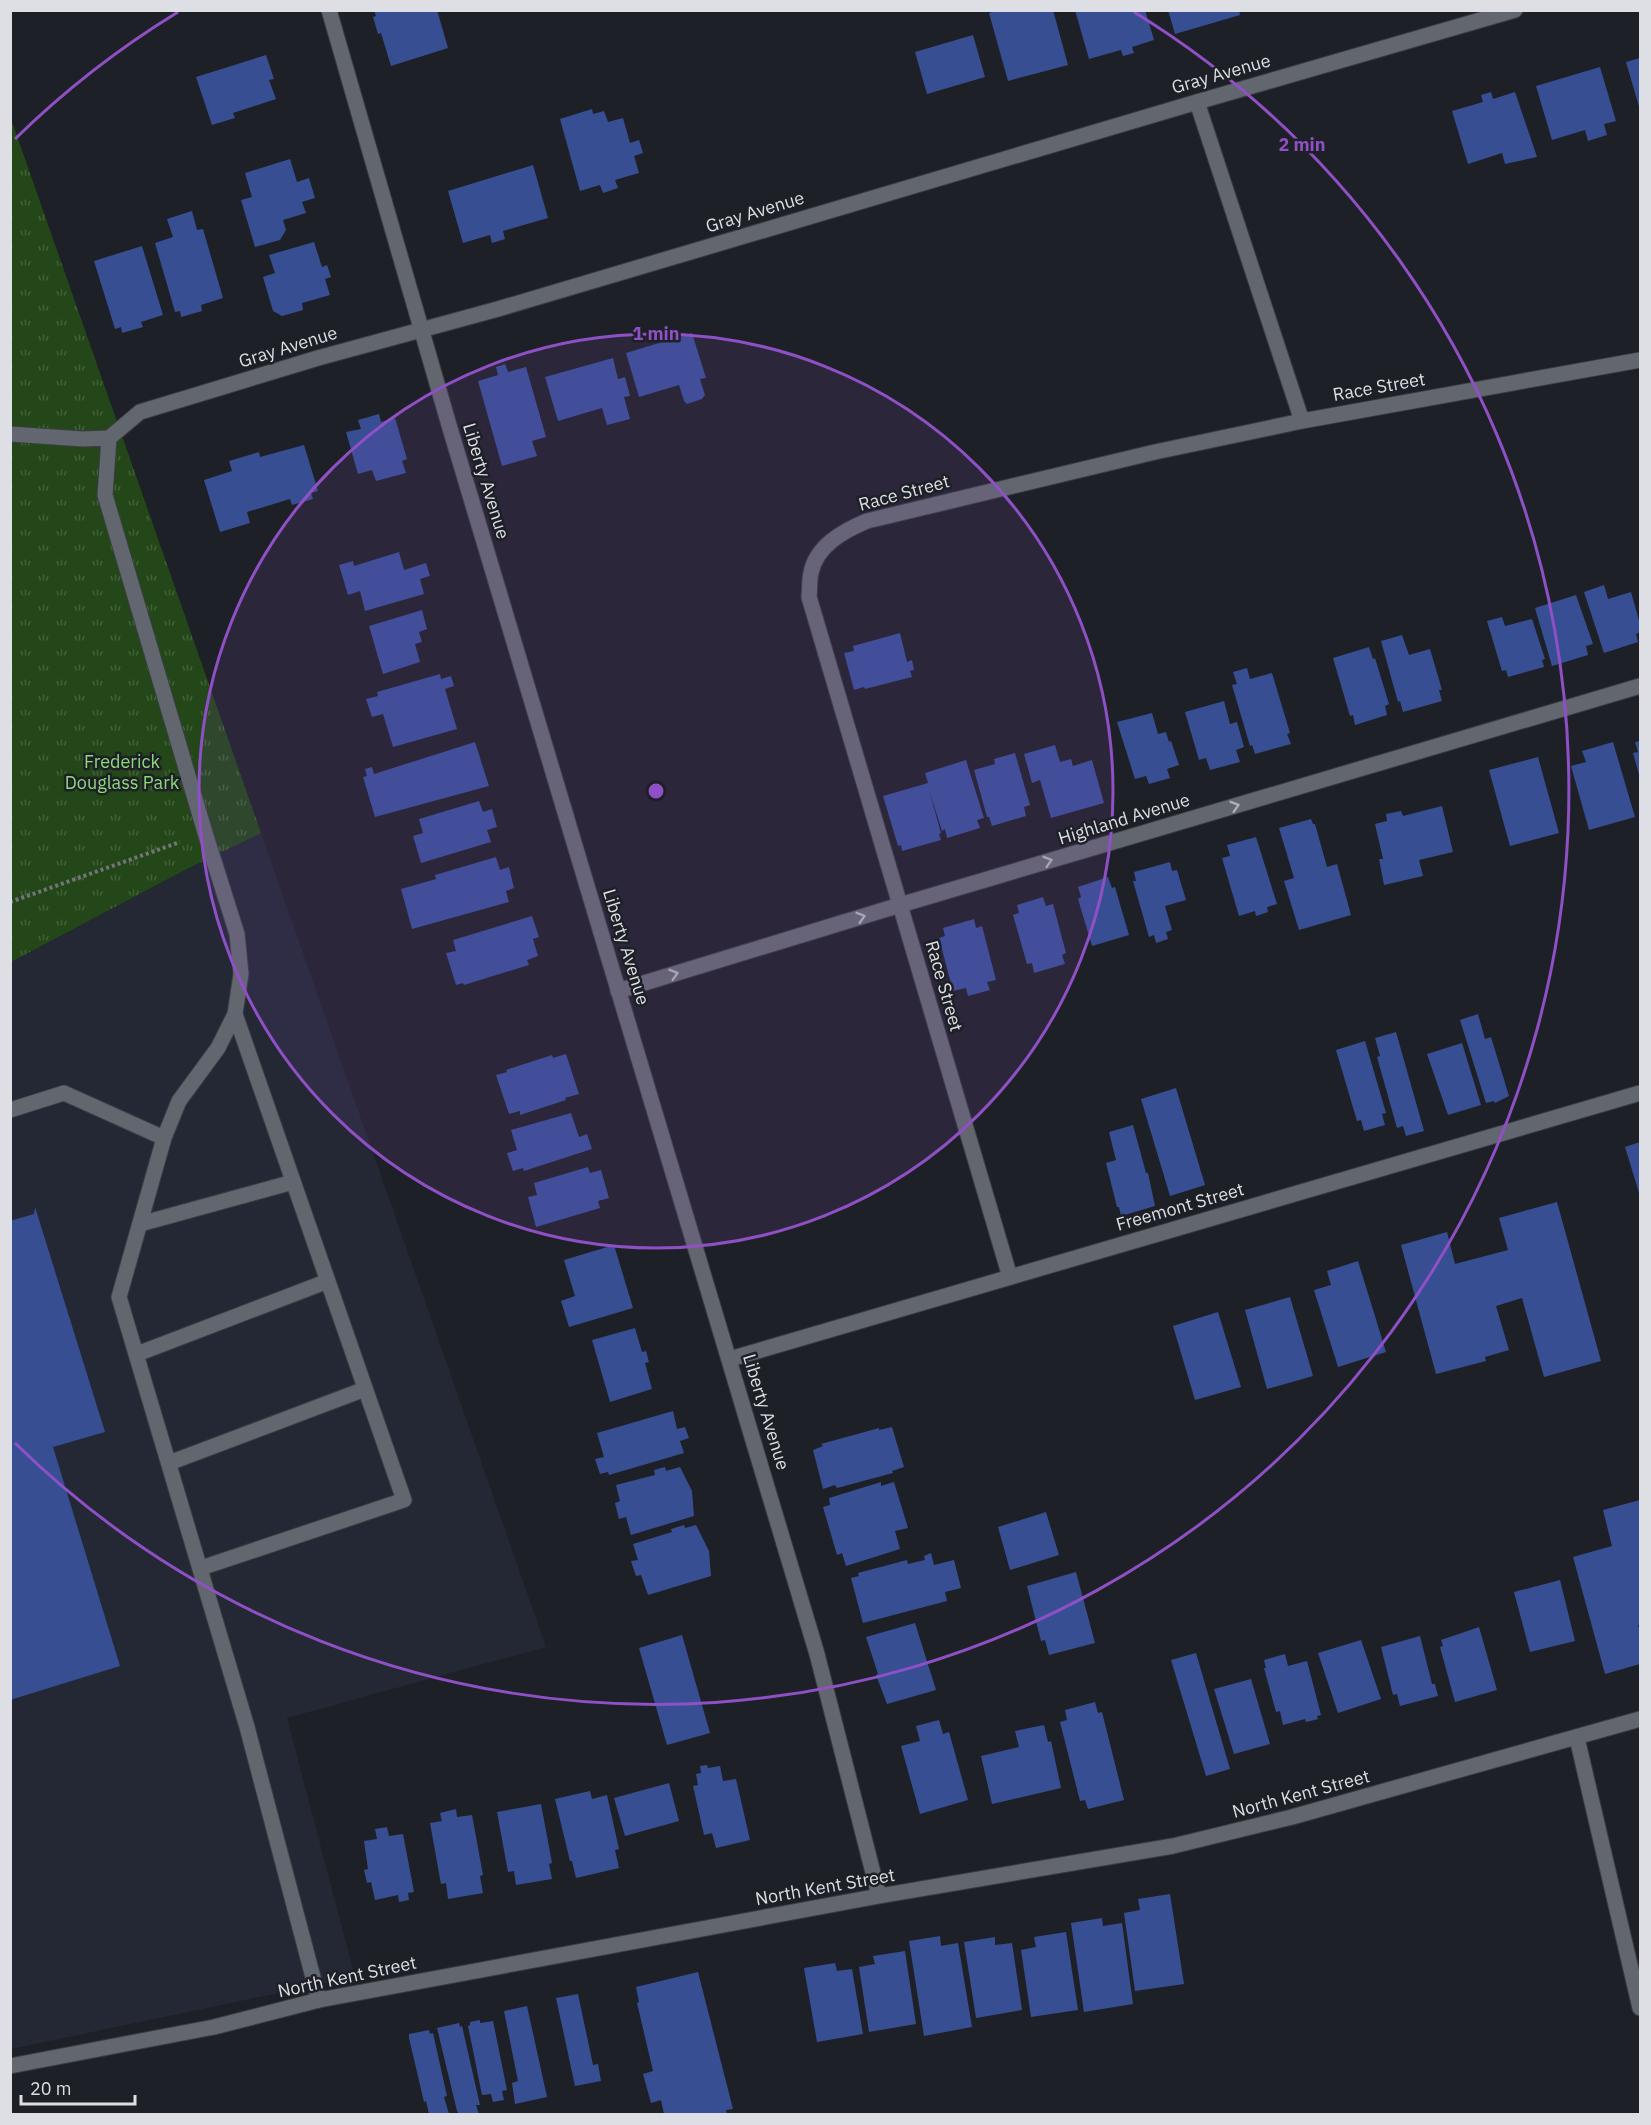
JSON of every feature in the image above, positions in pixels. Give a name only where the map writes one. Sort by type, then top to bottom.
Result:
[{"type":"street","name":"Liberty Avenue","points":[[329,10],[420,329],[817,1653],[879,1896]]},
{"type":"street","name":"Gray Avenue","points":[[109,438],[140,412],[307,361],[498,309],[1515,10]]},
{"type":"street","points":[[1197,102],[1302,421]]},
{"type":"street","name":"Race Street","points":[[1010,1277],[809,597],[811,572],[823,549],[845,530],[867,521],[1155,452],[1302,421],[1641,360]]},
{"type":"street","points":[[10,434],[83,439],[109,438],[105,495],[237,934],[241,974],[235,1014],[218,1048],[179,1101],[164,1138],[120,1297],[247,1727],[319,2000]]},
{"type":"street","name":"Highland Avenue","points":[[618,991],[900,905],[1641,686]]},
{"type":"street","points":[[201,1568],[404,1500],[235,1014]]},
{"type":"street","points":[[10,1110],[64,1093],[164,1138]]},
{"type":"street","name":"Freemont Street","points":[[730,1359],[1641,1093]]},
{"type":"street","points":[[140,1224],[293,1182]]},
{"type":"street","points":[[136,1354],[328,1281]]},
{"type":"street","points":[[169,1462],[365,1389]]},
{"type":"street","name":"North Kent Street","points":[[10,2066],[214,2027],[319,2000],[879,1896],[1173,1846],[1292,1817],[1641,1719]]},
{"type":"street","points":[[1577,1738],[1641,2008]]},
{"type":"path","points":[[10,902],[183,841],[206,836]]},
{"type":"shaded area","points":[[261,833],[546,1647],[287,1718],[355,1977],[11,2049],[11,962],[185,870]]},
{"type":"green space","name":"Frederick Douglass Park","points":[[11,119],[261,833],[185,870],[11,962]]},
{"type":"building","points":[[374,10],[437,10],[448,48],[391,66],[381,33],[378,34],[373,17],[376,16]]},
{"type":"building","points":[[998,10],[1053,10],[1068,65],[1008,81],[989,13]]},
{"type":"building","points":[[1075,10],[1145,10],[1154,40],[1132,47],[1134,53],[1123,56],[1121,50],[1089,59]]},
{"type":"building","points":[[1168,10],[1239,10],[1240,15],[1175,34]]},
{"type":"building","points":[[973,35],[985,77],[927,94],[915,52]]},
{"type":"building","points":[[266,55],[274,79],[269,80],[276,99],[233,113],[235,118],[212,125],[196,77]]},
{"type":"building","points":[[1640,58],[1640,110],[1626,62]]},
{"type":"building","points":[[1600,67],[1616,121],[1604,124],[1607,135],[1588,141],[1585,130],[1552,140],[1536,86]]},
{"type":"building","points":[[1491,92],[1493,99],[1515,92],[1537,157],[1505,164],[1502,153],[1468,164],[1452,111],[1483,102],[1481,95]]},
{"type":"building","points":[[592,109],[593,114],[604,111],[608,122],[623,118],[630,143],[639,140],[643,153],[634,156],[639,173],[615,180],[618,188],[603,193],[600,185],[580,191],[560,119]]},
{"type":"building","points":[[290,159],[297,182],[309,178],[315,198],[302,202],[306,213],[283,220],[286,230],[280,240],[255,247],[241,200],[252,197],[245,173]]},
{"type":"building","points":[[533,165],[548,218],[503,231],[505,239],[492,243],[490,235],[463,243],[448,191]]},
{"type":"building","points":[[192,211],[197,230],[203,229],[223,298],[201,305],[202,311],[181,317],[180,311],[175,312],[155,243],[173,237],[167,219]]},
{"type":"building","points":[[314,242],[322,267],[327,265],[331,277],[325,279],[330,295],[302,303],[303,310],[282,316],[273,311],[263,277],[275,273],[269,255]]},
{"type":"building","points":[[142,246],[163,315],[141,322],[143,327],[122,333],[121,327],[115,329],[94,261]]},
{"type":"building","points":[[692,333],[706,378],[700,379],[705,395],[702,399],[687,404],[679,385],[639,397],[626,353]]},
{"type":"building","points":[[613,358],[618,379],[625,377],[630,396],[624,397],[630,419],[607,425],[602,408],[558,421],[545,377]]},
{"type":"building","points":[[505,364],[508,372],[526,367],[546,437],[532,441],[537,456],[502,466],[478,381],[498,375],[496,367]]},
{"type":"building","points":[[379,414],[381,422],[395,418],[407,459],[402,461],[406,473],[376,481],[372,470],[358,474],[346,432],[361,429],[358,420]]},
{"type":"building","points":[[304,445],[318,491],[311,493],[313,499],[292,505],[290,499],[247,512],[250,523],[220,532],[204,480],[232,471],[229,461],[259,452],[260,457]]},
{"type":"building","points":[[399,552],[404,570],[426,563],[430,576],[420,579],[424,594],[365,611],[360,591],[348,595],[339,565],[353,561],[354,566]]},
{"type":"building","points":[[1604,585],[1608,599],[1631,592],[1640,632],[1636,634],[1638,642],[1604,653],[1584,592]]},
{"type":"building","points":[[1576,595],[1593,644],[1586,646],[1588,655],[1552,666],[1535,608]]},
{"type":"building","points":[[422,610],[427,629],[419,632],[422,642],[415,644],[420,662],[383,674],[369,626]]},
{"type":"building","points":[[1502,617],[1505,626],[1532,619],[1545,659],[1542,660],[1544,667],[1508,677],[1506,670],[1502,671],[1487,621]]},
{"type":"building","points":[[900,633],[907,662],[912,660],[914,670],[910,671],[912,677],[854,690],[844,653],[854,651],[853,646]]},
{"type":"building","points":[[1402,635],[1409,655],[1430,649],[1442,690],[1439,690],[1442,701],[1403,712],[1400,701],[1398,702],[1381,641]]},
{"type":"building","points":[[1369,647],[1373,659],[1375,658],[1389,704],[1385,706],[1387,715],[1355,725],[1353,715],[1350,716],[1333,658]]},
{"type":"building","points":[[1247,668],[1250,679],[1272,673],[1290,733],[1287,734],[1291,744],[1255,754],[1252,745],[1250,746],[1232,685],[1237,684],[1233,672]]},
{"type":"building","points":[[440,674],[441,679],[451,676],[454,686],[445,689],[457,729],[393,747],[383,714],[372,717],[366,699],[378,696],[377,692]]},
{"type":"building","points":[[1224,701],[1230,724],[1237,722],[1244,747],[1236,750],[1240,762],[1210,770],[1206,758],[1199,760],[1185,712]]},
{"type":"building","points":[[1152,713],[1158,734],[1166,732],[1179,765],[1167,769],[1170,778],[1149,784],[1146,776],[1135,779],[1117,722]]},
{"type":"building","points":[[1640,741],[1640,778],[1633,753],[1638,752],[1635,742]]},
{"type":"building","points":[[475,742],[489,786],[375,817],[363,777],[367,776],[365,769],[372,767],[374,774]]},
{"type":"building","points":[[1613,742],[1635,817],[1589,830],[1571,766],[1586,762],[1582,751]]},
{"type":"building","points":[[1055,745],[1060,762],[1071,759],[1073,766],[1092,760],[1104,803],[1051,818],[1040,780],[1032,783],[1024,754]]},
{"type":"building","points":[[1015,753],[1030,805],[1024,807],[1026,816],[992,826],[987,817],[974,770],[995,764],[994,759]]},
{"type":"building","points":[[1538,757],[1559,833],[1510,846],[1489,770]]},
{"type":"building","points":[[966,760],[984,818],[977,820],[980,828],[947,838],[945,829],[942,831],[929,790],[941,840],[902,851],[901,845],[898,846],[883,796],[928,783],[925,773]]},
{"type":"building","points":[[479,801],[483,812],[492,809],[497,827],[487,830],[491,842],[421,863],[413,836],[423,833],[419,819]]},
{"type":"building","points":[[1442,806],[1453,852],[1419,860],[1423,876],[1384,885],[1379,859],[1383,859],[1375,824],[1387,821],[1386,814],[1401,811],[1403,816]]},
{"type":"building","points":[[1311,819],[1315,824],[1327,867],[1337,864],[1351,915],[1299,930],[1284,881],[1294,878],[1279,828]]},
{"type":"building","points":[[1256,837],[1277,904],[1267,907],[1268,912],[1256,916],[1255,911],[1239,916],[1222,858],[1230,856],[1227,845]]},
{"type":"building","points":[[496,857],[500,870],[509,867],[514,888],[506,891],[509,902],[412,929],[401,889],[436,879],[435,875]]},
{"type":"building","points":[[1170,862],[1172,871],[1177,870],[1186,900],[1165,906],[1172,930],[1166,932],[1168,939],[1156,943],[1154,935],[1149,937],[1133,881],[1136,881],[1134,872]]},
{"type":"building","points":[[1108,877],[1112,888],[1115,887],[1129,935],[1092,946],[1078,899],[1081,897],[1078,887]]},
{"type":"building","points":[[1043,897],[1046,906],[1053,904],[1066,953],[1062,955],[1065,964],[1034,973],[1032,963],[1027,964],[1013,915],[1019,913],[1017,905]]},
{"type":"building","points":[[532,916],[539,937],[533,939],[538,956],[527,960],[529,965],[464,985],[463,983],[456,985],[446,953],[456,951],[453,940]]},
{"type":"building","points":[[974,919],[976,928],[982,926],[996,980],[987,982],[990,990],[968,996],[966,988],[953,991],[939,938],[945,936],[943,928]]},
{"type":"building","points":[[1478,1014],[1485,1039],[1491,1037],[1509,1096],[1495,1103],[1494,1101],[1486,1103],[1460,1020]]},
{"type":"building","points":[[1396,1032],[1424,1131],[1406,1136],[1403,1126],[1397,1128],[1377,1057],[1380,1056],[1375,1038]]},
{"type":"building","points":[[1365,1041],[1386,1113],[1382,1114],[1385,1125],[1364,1131],[1361,1120],[1357,1121],[1336,1050]]},
{"type":"building","points":[[1462,1043],[1481,1105],[1448,1115],[1427,1054]]},
{"type":"building","points":[[566,1054],[579,1094],[520,1115],[520,1111],[509,1114],[496,1075],[552,1055],[553,1058]]},
{"type":"building","points":[[1176,1088],[1205,1185],[1170,1196],[1141,1099]]},
{"type":"building","points":[[571,1113],[579,1137],[587,1134],[592,1149],[524,1171],[523,1168],[513,1171],[507,1153],[517,1150],[511,1130]]},
{"type":"building","points":[[1133,1125],[1146,1173],[1148,1173],[1155,1206],[1121,1216],[1106,1163],[1116,1160],[1109,1132]]},
{"type":"building","points":[[1640,1142],[1640,1196],[1625,1147]]},
{"type":"building","points":[[588,1167],[590,1173],[601,1170],[609,1198],[598,1201],[600,1208],[536,1227],[528,1197],[537,1195],[534,1183]]},
{"type":"building","points":[[1557,1202],[1601,1361],[1544,1377],[1522,1298],[1496,1306],[1509,1350],[1485,1357],[1486,1361],[1436,1374],[1401,1245],[1447,1232],[1455,1264],[1508,1250],[1499,1218]]},
{"type":"building","points":[[35,1207],[105,1432],[53,1447],[120,1666],[10,1700],[10,1221],[34,1214]]},
{"type":"building","points":[[614,1245],[633,1308],[569,1327],[561,1301],[575,1296],[564,1260]]},
{"type":"building","points":[[1358,1261],[1386,1352],[1338,1367],[1314,1290],[1331,1285],[1327,1271]]},
{"type":"building","points":[[1290,1297],[1313,1376],[1267,1389],[1245,1310]]},
{"type":"building","points":[[1218,1312],[1241,1387],[1195,1400],[1173,1326]]},
{"type":"building","points":[[635,1328],[642,1352],[646,1351],[649,1362],[645,1363],[652,1389],[610,1402],[592,1340]]},
{"type":"building","points":[[673,1411],[677,1429],[685,1427],[689,1438],[680,1441],[684,1453],[609,1475],[608,1472],[600,1474],[595,1459],[604,1457],[597,1433]]},
{"type":"building","points":[[892,1427],[904,1467],[892,1471],[893,1473],[837,1488],[835,1485],[823,1489],[813,1450],[823,1446],[821,1444],[879,1428],[879,1430]]},
{"type":"building","points":[[665,1467],[666,1471],[680,1467],[692,1491],[694,1516],[631,1535],[626,1517],[619,1519],[615,1503],[620,1501],[616,1485],[655,1475],[654,1470]]},
{"type":"building","points":[[881,1482],[881,1486],[894,1482],[908,1528],[895,1531],[900,1549],[846,1566],[842,1553],[837,1555],[823,1507],[830,1505],[829,1498]]},
{"type":"building","points":[[1640,1500],[1640,1624],[1638,1625],[1640,1664],[1605,1674],[1573,1557],[1612,1546],[1603,1510]]},
{"type":"building","points":[[1046,1512],[1059,1555],[1010,1570],[998,1527]]},
{"type":"building","points":[[684,1525],[685,1528],[696,1525],[709,1551],[711,1576],[648,1595],[641,1575],[636,1576],[631,1561],[638,1560],[633,1544],[672,1532],[671,1529]]},
{"type":"building","points":[[931,1553],[934,1565],[954,1560],[961,1588],[945,1592],[947,1601],[863,1623],[851,1578],[859,1576],[858,1573],[907,1560],[908,1564],[925,1560],[924,1556]]},
{"type":"building","points":[[1076,1572],[1095,1643],[1049,1655],[1045,1640],[1041,1641],[1027,1586]]},
{"type":"building","points":[[1560,1580],[1575,1641],[1530,1652],[1514,1592]]},
{"type":"building","points":[[915,1623],[936,1690],[887,1704],[876,1675],[878,1674],[866,1637]]},
{"type":"building","points":[[1479,1627],[1497,1690],[1455,1702],[1440,1647],[1443,1646],[1441,1640]]},
{"type":"building","points":[[682,1635],[710,1733],[667,1745],[639,1648]]},
{"type":"building","points":[[1420,1636],[1432,1684],[1435,1684],[1438,1696],[1400,1706],[1397,1694],[1393,1695],[1381,1647]]},
{"type":"building","points":[[1361,1640],[1381,1699],[1338,1713],[1318,1653]]},
{"type":"building","points":[[1196,1653],[1230,1769],[1206,1776],[1171,1660]]},
{"type":"building","points":[[1285,1654],[1288,1666],[1307,1661],[1321,1715],[1317,1716],[1318,1719],[1306,1722],[1305,1719],[1283,1725],[1280,1711],[1276,1712],[1264,1660]]},
{"type":"building","points":[[1251,1679],[1270,1744],[1234,1754],[1214,1689]]},
{"type":"building","points":[[1095,1702],[1098,1713],[1102,1712],[1124,1800],[1088,1809],[1085,1800],[1080,1801],[1060,1722],[1067,1720],[1065,1710]]},
{"type":"building","points":[[939,1720],[943,1734],[949,1732],[968,1800],[920,1814],[901,1746],[920,1741],[916,1726]]},
{"type":"building","points":[[1044,1725],[1048,1742],[1051,1741],[1061,1788],[992,1804],[981,1756],[1019,1747],[1015,1731]]},
{"type":"building","points":[[707,1765],[708,1768],[720,1766],[723,1781],[736,1779],[750,1840],[716,1848],[712,1833],[704,1835],[693,1786],[698,1785],[696,1774],[701,1773],[700,1766]]},
{"type":"building","points":[[669,1783],[679,1821],[625,1836],[614,1798]]},
{"type":"building","points":[[590,1791],[592,1799],[607,1795],[619,1849],[615,1850],[619,1868],[576,1878],[555,1799]]},
{"type":"building","points":[[541,1804],[552,1863],[549,1864],[552,1879],[516,1885],[514,1871],[508,1872],[497,1812]]},
{"type":"building","points":[[456,1809],[457,1817],[472,1815],[483,1875],[480,1876],[483,1893],[448,1899],[446,1883],[441,1884],[430,1823],[442,1821],[440,1813]]},
{"type":"building","points":[[387,1827],[389,1836],[403,1834],[414,1892],[408,1893],[409,1900],[399,1902],[398,1895],[375,1900],[371,1882],[367,1883],[364,1870],[368,1869],[364,1841],[377,1839],[375,1829]]},
{"type":"building","points":[[1170,1894],[1184,1984],[1135,1991],[1124,1913],[1140,1910],[1138,1899]]},
{"type":"building","points":[[1102,1918],[1103,1926],[1122,1923],[1133,2004],[1084,2012],[1071,1923]]},
{"type":"building","points":[[1066,1932],[1078,2010],[1031,2017],[1021,1950],[1036,1947],[1034,1937]]},
{"type":"building","points":[[940,1936],[941,1946],[958,1943],[972,2027],[924,2036],[909,1941]]},
{"type":"building","points":[[995,1937],[995,1945],[1012,1943],[1022,2010],[976,2018],[964,1942]]},
{"type":"building","points":[[905,1951],[916,2024],[869,2032],[859,1967],[875,1964],[873,1956]]},
{"type":"building","points":[[835,1963],[837,1971],[852,1969],[863,2034],[817,2042],[804,1968]]},
{"type":"building","points":[[698,1972],[733,2109],[726,2110],[727,2114],[664,2114],[661,2100],[651,2103],[643,2074],[653,2071],[637,2003],[639,2002],[636,1987]]},
{"type":"building","points":[[578,1994],[593,2065],[598,2064],[601,2081],[575,2086],[556,1998]]},
{"type":"building","points":[[527,2006],[547,2097],[515,2104],[512,2083],[518,2081],[504,2011]]},
{"type":"building","points":[[480,2020],[480,2023],[493,2021],[507,2090],[502,2091],[504,2100],[493,2102],[491,2094],[482,2095],[468,2026],[470,2022]]},
{"type":"building","points":[[459,2023],[460,2027],[462,2026],[480,2105],[476,2105],[479,2114],[459,2114],[457,2111],[437,2028]]},
{"type":"building","points":[[429,2030],[430,2034],[433,2033],[449,2114],[429,2114],[426,2101],[424,2102],[409,2034]]}]
